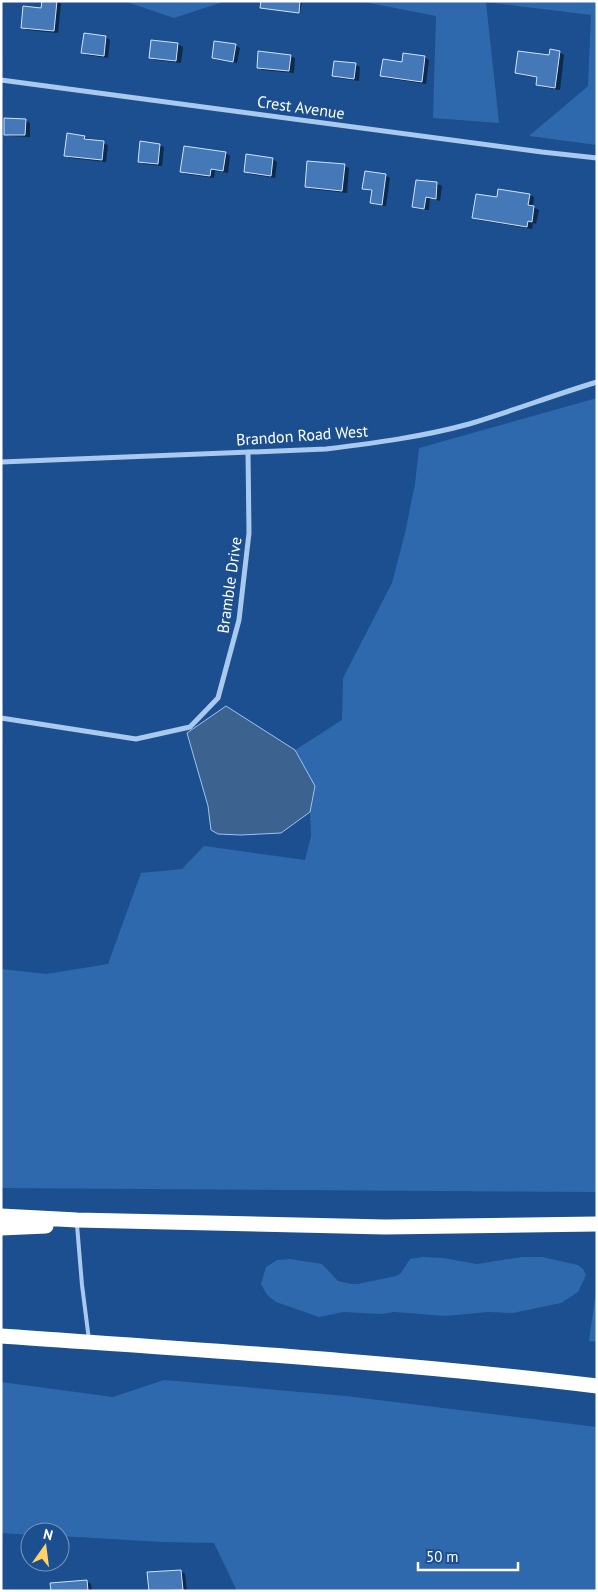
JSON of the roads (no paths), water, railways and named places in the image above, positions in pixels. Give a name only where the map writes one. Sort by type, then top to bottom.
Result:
[{"type":"highway","points":[[1,1216],[77,1220],[384,1227],[597,1224]]},
{"type":"highway","points":[[1,1228],[38,1228],[77,1220]]},
{"type":"highway","points":[[1,1336],[396,1366],[597,1386]]},
{"type":"highway","points":[[1,1344],[216,1352]]},
{"type":"street","name":"Crest Avenue","points":[[1,80],[597,158]]},
{"type":"street","name":"Brandon Road West","points":[[1,462],[326,449],[378,443],[468,424],[597,382]]},
{"type":"street","name":"Bramble Drive","points":[[1,718],[136,739],[190,727],[218,698],[239,620],[249,533],[248,452]]},
{"type":"lane","points":[[77,1220],[89,1342]]}]
